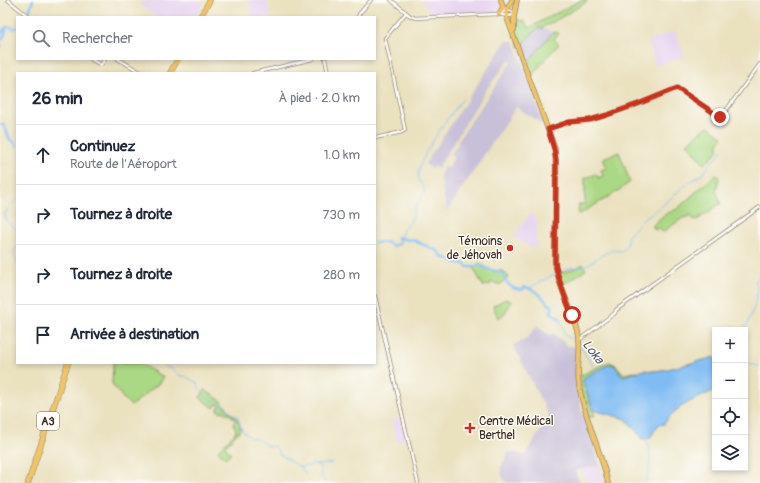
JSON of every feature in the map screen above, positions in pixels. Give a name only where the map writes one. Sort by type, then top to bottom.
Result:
[{"type":"highway","points":[[202,16],[212,0]]},
{"type":"highway","points":[[170,72],[176,60]]},
{"type":"highway","name":"A3","points":[[29,482],[66,364]]},
{"type":"main road","points":[[501,0],[548,129],[556,156],[556,271],[560,286],[576,326],[579,340],[579,386],[608,483]]},
{"type":"main road","points":[[498,14],[512,0]]},
{"type":"main road","points":[[514,35],[514,14],[517,0]]},
{"type":"street","points":[[8,0],[28,16]]},
{"type":"street","points":[[358,16],[371,0]]},
{"type":"street","points":[[391,0],[406,13],[415,18],[498,14],[507,16],[514,14],[511,10],[505,8]]},
{"type":"street","points":[[376,138],[405,130],[385,37],[406,13]]},
{"type":"street","points":[[92,60],[101,65],[104,60]]},
{"type":"street","points":[[120,60],[140,72]]},
{"type":"street","points":[[257,72],[309,60]]},
{"type":"street","points":[[325,60],[328,72]]},
{"type":"street","points":[[548,129],[569,122],[590,120],[607,115],[677,88],[718,116],[722,116],[760,64]]},
{"type":"street","points":[[579,340],[616,310],[760,207]]},
{"type":"street","points":[[376,300],[418,483]]},
{"type":"shaded area","points":[[143,0],[197,0],[203,4],[196,16],[156,16],[140,5]]},
{"type":"shaded area","points":[[248,0],[267,0],[271,16],[252,16]]},
{"type":"shaded area","points":[[422,0],[498,0],[501,8],[499,13],[432,15]]},
{"type":"shaded area","points":[[540,27],[553,32],[526,65],[520,48],[532,32]]},
{"type":"shaded area","points":[[675,31],[684,56],[656,66],[648,41]]},
{"type":"shaded area","points":[[506,41],[514,41],[543,122],[542,124],[516,107],[447,211],[440,177],[444,166],[449,168],[454,156],[451,154],[458,144],[457,142],[512,61],[509,60],[486,90],[438,168],[434,166],[432,169],[425,164]]},
{"type":"shaded area","points":[[530,213],[535,217],[537,224],[536,246],[533,249],[514,237]]},
{"type":"shaded area","points":[[537,326],[550,336],[553,333],[569,347],[570,345],[573,347],[576,344],[577,345],[578,391],[582,412],[600,465],[575,471],[580,483],[506,483],[501,473],[501,467],[508,453],[512,452],[526,455],[549,416],[513,345],[527,338]]},
{"type":"shaded area","points":[[401,418],[406,439],[397,441],[391,420]]},
{"type":"shaded area","points":[[600,465],[604,483],[586,483],[582,470]]},
{"type":"green space","points":[[581,0],[588,0],[544,26],[542,29],[540,27],[531,34],[520,48],[515,34],[515,19],[524,21],[529,28]]},
{"type":"green space","points":[[553,32],[559,33],[554,39],[559,44],[536,71],[530,75],[526,65]]},
{"type":"green space","points":[[708,126],[723,137],[718,143],[718,151],[704,164],[687,143]]},
{"type":"green space","points":[[619,152],[630,182],[615,193],[578,215],[579,204],[585,204],[585,178],[597,174],[598,178],[603,176],[601,170],[607,168],[603,158]]},
{"type":"green space","points":[[716,174],[719,178],[716,191],[721,203],[697,220],[694,220],[691,215],[685,218],[684,217],[663,232],[658,228],[655,230],[653,225],[664,215],[677,209]]},
{"type":"green space","points":[[479,263],[491,270],[503,271],[509,277],[499,285],[491,282],[490,285],[483,286],[473,267]]},
{"type":"green space","points":[[583,264],[586,270],[562,285],[559,274]]},
{"type":"green space","points":[[505,299],[512,302],[503,315],[498,318],[493,306]]},
{"type":"green space","points":[[610,362],[616,365],[624,374],[639,372],[624,376],[616,366],[612,364],[596,372],[585,388],[595,416],[589,418],[581,391],[580,374],[582,375]]},
{"type":"green space","points":[[113,364],[141,364],[163,377],[158,384],[131,406],[112,384]]},
{"type":"green space","points":[[205,390],[222,402],[239,422],[240,430],[225,447],[231,453],[225,458],[218,450],[235,433],[236,429],[233,424],[236,420],[228,413],[227,414],[223,411],[220,412],[217,410],[220,405],[217,404],[214,408],[207,404],[200,397]]},
{"type":"water","points":[[712,358],[712,391],[681,407],[669,417],[664,424],[658,425],[650,438],[643,439],[626,419],[593,410],[583,382],[584,378],[587,376],[610,364],[624,376],[644,370],[654,371]]},
{"type":"waterway","name":"Loka","points":[[28,15],[33,0]]},
{"type":"waterway","name":"Loka","points":[[0,35],[6,27],[11,27],[14,29],[16,28]]},
{"type":"waterway","name":"Loka","points":[[0,39],[3,38],[6,29]]},
{"type":"waterway","name":"Loka","points":[[0,42],[0,48]]},
{"type":"waterway","points":[[401,237],[402,231],[411,221],[416,206],[424,193],[424,189],[418,175],[423,158],[444,124],[463,99]]},
{"type":"waterway","points":[[0,124],[4,125],[10,140],[16,145]]},
{"type":"waterway","points":[[559,273],[572,267],[582,267],[613,250],[621,251],[624,249],[627,245],[627,238],[643,219],[661,207],[686,184],[704,173],[710,163],[718,157],[722,149]]},
{"type":"waterway","points":[[16,200],[4,215],[9,224],[16,229]]},
{"type":"waterway","name":"Loka","points":[[376,243],[388,242],[392,246],[399,244],[400,240],[398,237],[409,240],[412,239],[437,250],[443,258],[472,267]]},
{"type":"waterway","points":[[16,248],[13,251],[16,260]]},
{"type":"waterway","name":"Loka","points":[[473,267],[479,265],[503,273],[509,285],[515,289],[522,290],[524,287],[535,291],[549,305],[552,305],[552,310],[550,312],[559,318]]},
{"type":"waterway","points":[[746,327],[754,308],[757,295],[757,284],[755,281],[758,279],[760,272]]},
{"type":"waterway","points":[[528,288],[556,274]]},
{"type":"waterway","name":"Loka","points":[[559,318],[565,335],[577,344]]},
{"type":"waterway","name":"Loka","points":[[581,347],[596,371]]},
{"type":"waterway","points":[[164,364],[167,368],[171,368],[180,376],[185,376],[197,383],[200,390],[210,401],[212,400],[224,406],[227,410],[238,417],[241,428],[247,435],[270,447],[274,446],[279,454],[300,467],[306,475]]},
{"type":"waterway","name":"Loka","points":[[748,364],[760,366]]},
{"type":"waterway","points":[[646,483],[650,462],[647,438]]},
{"type":"waterway","points":[[318,465],[332,463]]},
{"type":"waterway","points":[[301,467],[308,467],[312,464],[318,465],[321,476],[326,483]]},
{"type":"place","name":"Témoins de Jéhovah","points":[[510,248]]},
{"type":"place","name":"Centre Médical Berthel","points":[[470,428]]},
{"type":"route","points":[[572,315],[560,286],[556,271],[556,156],[548,129],[569,122],[590,120],[607,115],[677,88],[720,117]]}]
